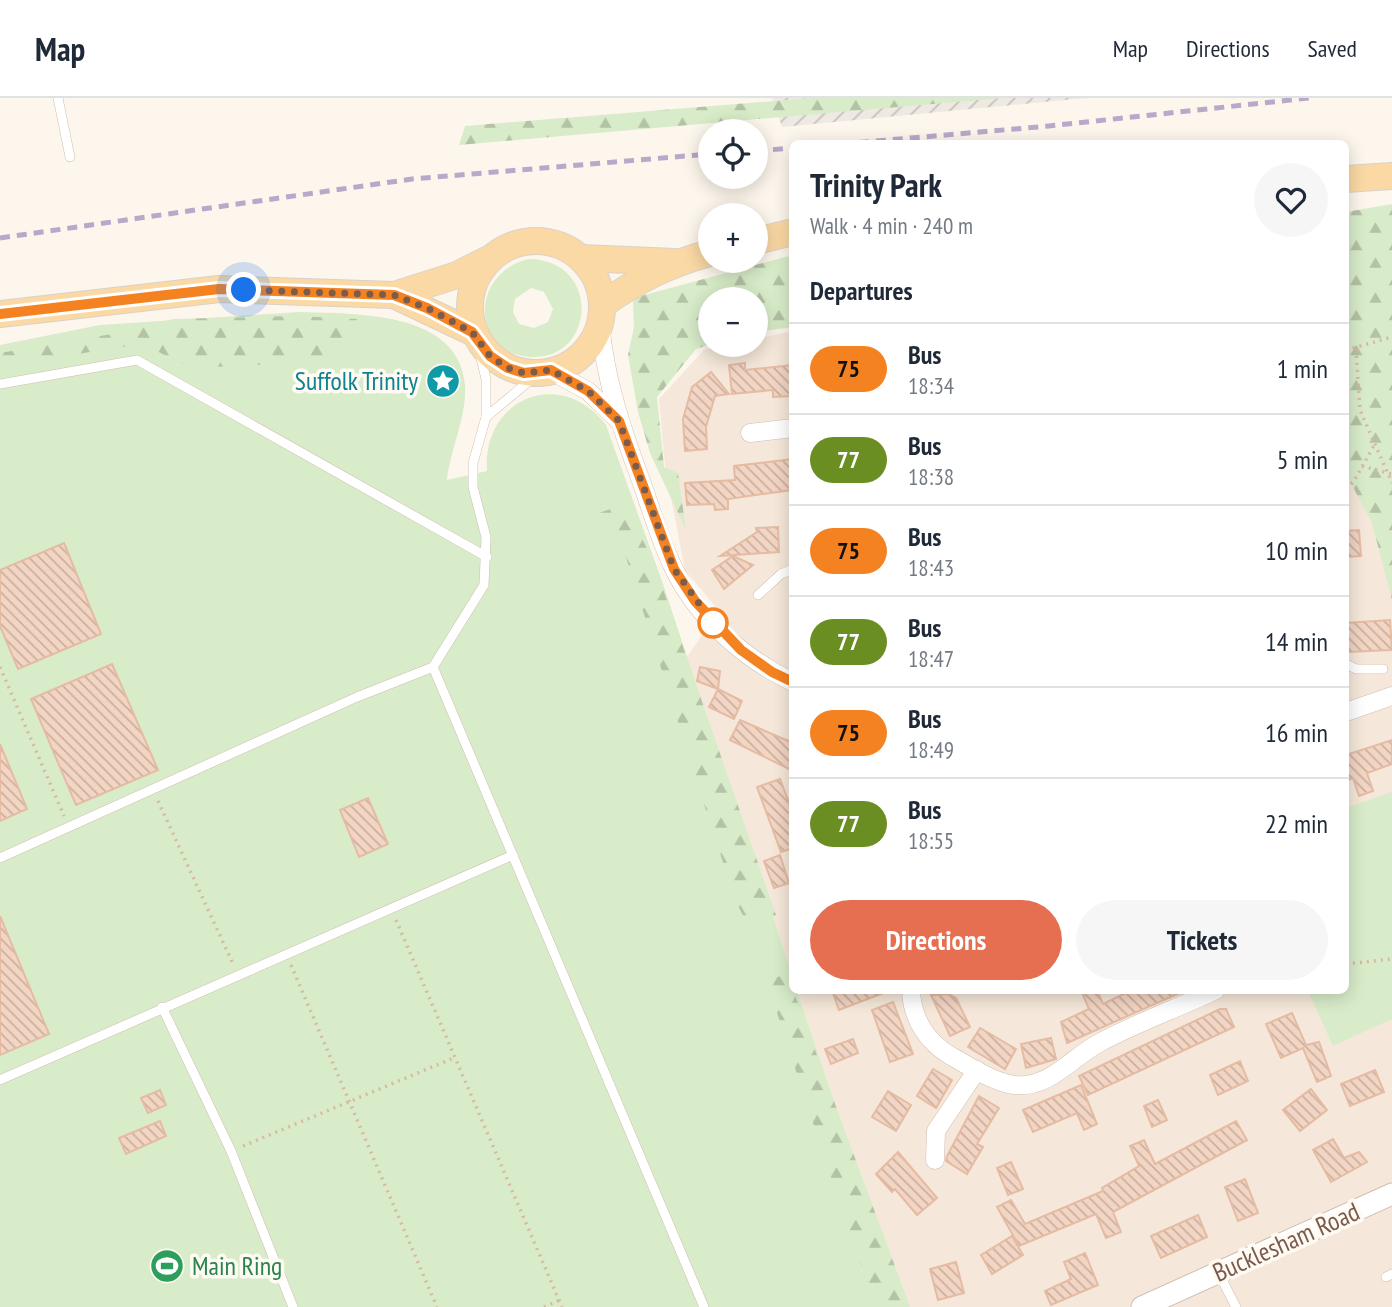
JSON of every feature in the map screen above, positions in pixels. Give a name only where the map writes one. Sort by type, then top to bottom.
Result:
[{"type":"main road","points":[[1349,179],[1392,176]]},
{"type":"main road","points":[[768,238],[789,233]]},
{"type":"main road","points":[[0,314],[219,289],[394,295],[427,308],[475,337],[490,356],[508,368],[524,373],[565,366],[595,338],[601,314],[594,274],[582,258],[565,246],[545,240],[526,240],[505,247],[489,259],[457,275],[394,295]]},
{"type":"main road","points":[[601,314],[636,280],[677,262],[698,256]]},
{"type":"main road","points":[[582,258],[677,262]]},
{"type":"main road","points":[[475,337],[468,314],[470,298],[477,277],[489,259]]},
{"type":"street","points":[[601,314],[603,358],[619,421],[674,569],[695,601],[741,650],[772,672],[789,680]]},
{"type":"street","points":[[546,371],[588,391],[619,421]]},
{"type":"street","points":[[750,433],[789,428]]},
{"type":"street","points":[[1349,711],[1392,696]]},
{"type":"street","points":[[912,994],[915,1014],[925,1034],[939,1049],[977,1070],[1013,1085],[1033,1084],[1053,1076],[1098,1044],[1207,994]]},
{"type":"street","points":[[935,1160],[936,1131],[977,1070]]},
{"type":"street","name":"Bucklesham Road","points":[[1142,1307],[1390,1200]]},
{"type":"lane","points":[[58,98],[70,157]]},
{"type":"lane","points":[[0,858],[356,697],[433,667],[484,585],[486,537],[472,487],[473,463],[486,416],[486,379],[475,337]]},
{"type":"lane","points":[[0,384],[137,360],[487,557]]},
{"type":"lane","points":[[486,416],[546,371]]},
{"type":"lane","points":[[758,595],[781,574],[789,571]]},
{"type":"lane","points":[[1349,666],[1356,669],[1383,669]]},
{"type":"lane","points":[[433,667],[704,1307]]},
{"type":"lane","points":[[0,1080],[513,855]]},
{"type":"lane","points":[[162,1007],[231,1151],[293,1307]]},
{"type":"lane","points":[[1218,1273],[1236,1307]]},
{"type":"path","points":[[1349,350],[1392,337]]},
{"type":"path","points":[[1356,349],[1360,410],[1391,474],[1392,483]]},
{"type":"path","points":[[1349,485],[1376,442]]},
{"type":"path","points":[[1363,466],[1391,474]]},
{"type":"path","points":[[0,667],[69,827]]},
{"type":"path","points":[[152,789],[238,974]]},
{"type":"path","points":[[390,908],[562,1307]]},
{"type":"path","points":[[286,953],[437,1307]]},
{"type":"path","points":[[1349,964],[1392,959]]},
{"type":"path","points":[[231,1151],[456,1057]]},
{"type":"path","points":[[544,1307],[560,1300]]},
{"type":"shaded area","points":[[772,98],[1086,98],[782,127]]},
{"type":"shaded area","points":[[1392,230],[1392,1307],[903,1307],[798,994],[1349,994],[1349,232]]},
{"type":"shaded area","points":[[789,332],[789,966],[686,658],[719,611],[685,570],[665,466],[659,399],[698,357],[768,357],[768,336]]},
{"type":"green space","points":[[811,98],[1002,98],[759,119],[698,119],[698,124],[459,145],[465,126]]},
{"type":"green space","points":[[1392,204],[1392,600],[1372,523],[1349,480],[1349,211]]},
{"type":"green space","points":[[789,256],[789,328],[768,330],[768,287],[698,287],[698,348],[657,397],[664,467],[678,473],[686,530],[650,453],[638,412],[628,355],[634,327],[633,302],[637,297],[726,273],[768,273],[768,262]]},
{"type":"green space","points":[[529,259],[553,264],[569,275],[579,292],[582,310],[578,328],[568,344],[552,354],[530,357],[510,352],[496,342],[488,328],[485,311],[488,295],[496,279],[510,267]],"holes":[[[531,288],[544,292],[553,309],[548,322],[534,328],[519,324],[513,312],[515,299]]]},
{"type":"green space","points":[[300,312],[374,316],[424,329],[444,342],[458,360],[465,385],[461,421],[447,480],[487,471],[489,446],[497,425],[511,409],[528,398],[547,394],[568,397],[588,407],[606,425],[663,584],[789,966],[789,994],[798,994],[903,1307],[0,1307],[0,345],[100,325]]},
{"type":"green space","points":[[297,316],[357,319],[343,343],[312,362],[192,368],[142,344],[0,366],[0,353],[124,332],[173,319]]},
{"type":"green space","points":[[625,504],[654,563],[776,915],[749,927],[737,904],[711,826],[619,535],[602,538],[599,513]]},
{"type":"green space","points":[[1392,792],[1392,1019],[1333,1046],[1309,994],[1349,994],[1349,807]]},
{"type":"green space","points":[[787,975],[789,994],[794,994],[910,1307],[877,1307],[846,1224],[766,979]]},
{"type":"building","points":[[745,363],[745,370],[789,365],[789,396],[773,397],[773,390],[732,394],[729,365]]},
{"type":"building","points":[[711,372],[729,394],[715,396],[706,427],[707,449],[685,451],[683,419],[692,387]]},
{"type":"building","points":[[789,459],[789,490],[728,499],[728,509],[715,510],[714,504],[687,505],[685,483],[735,480],[734,466]]},
{"type":"building","points":[[778,527],[779,552],[720,556],[757,532],[756,528]]},
{"type":"building","points":[[1359,530],[1361,556],[1349,557],[1349,531]]},
{"type":"building","points":[[64,543],[101,634],[18,669],[0,626],[0,570]]},
{"type":"building","points":[[733,556],[753,565],[724,589],[712,570]]},
{"type":"building","points":[[1390,620],[1392,650],[1349,652],[1349,623]]},
{"type":"building","points":[[112,664],[158,770],[76,805],[31,699]]},
{"type":"building","points":[[700,667],[720,671],[718,689],[697,681]]},
{"type":"building","points":[[718,689],[742,701],[734,719],[709,707]]},
{"type":"building","points":[[740,720],[789,741],[789,769],[730,740]]},
{"type":"building","points":[[1392,740],[1392,764],[1367,773],[1373,791],[1359,796],[1353,778],[1349,780],[1349,754]]},
{"type":"building","points":[[0,744],[27,809],[0,821]]},
{"type":"building","points":[[780,779],[789,803],[789,849],[781,852],[757,787]]},
{"type":"building","points":[[368,798],[388,844],[359,857],[340,810]]},
{"type":"building","points":[[780,855],[789,883],[774,888],[764,861]]},
{"type":"building","points":[[0,916],[49,1034],[0,1055]]},
{"type":"building","points":[[833,994],[881,994],[839,1010]]},
{"type":"building","points":[[948,994],[956,998],[970,1027],[950,1036],[931,995]]},
{"type":"building","points":[[1083,994],[1099,994],[1103,1004],[1124,994],[1177,994],[1067,1043],[1061,1022],[1089,1009]]},
{"type":"building","points":[[893,1002],[913,1054],[890,1062],[872,1010]]},
{"type":"building","points":[[1220,1009],[1226,1009],[1234,1027],[1088,1095],[1079,1076]]},
{"type":"building","points":[[1292,1013],[1306,1045],[1319,1042],[1331,1076],[1317,1082],[1303,1048],[1281,1058],[1266,1024]]},
{"type":"building","points":[[980,1028],[1016,1049],[1005,1069],[968,1047]]},
{"type":"building","points":[[1051,1038],[1056,1059],[1026,1068],[1021,1044]]},
{"type":"building","points":[[853,1039],[858,1053],[831,1064],[825,1049]]},
{"type":"building","points":[[1240,1061],[1248,1081],[1218,1095],[1210,1075]]},
{"type":"building","points":[[933,1069],[952,1080],[936,1108],[917,1096]]},
{"type":"building","points":[[1375,1070],[1384,1092],[1350,1106],[1341,1084]]},
{"type":"building","points":[[1081,1085],[1097,1124],[1084,1130],[1077,1113],[1033,1132],[1023,1110]]},
{"type":"building","points":[[1311,1089],[1327,1110],[1300,1131],[1283,1110]]},
{"type":"building","points":[[160,1090],[166,1105],[148,1113],[141,1098]]},
{"type":"building","points":[[888,1091],[911,1105],[896,1131],[872,1117]]},
{"type":"building","points":[[979,1096],[999,1108],[977,1144],[983,1147],[967,1174],[946,1161]]},
{"type":"building","points":[[1158,1100],[1167,1120],[1152,1127],[1144,1106]]},
{"type":"building","points":[[160,1121],[166,1136],[126,1154],[119,1138]]},
{"type":"building","points":[[1236,1121],[1247,1140],[1113,1212],[1121,1232],[1106,1238],[1096,1214],[1019,1246],[997,1207],[1011,1200],[1025,1224],[1103,1191],[1102,1188],[1139,1166],[1130,1146],[1144,1140],[1155,1164]]},
{"type":"building","points":[[1333,1139],[1344,1158],[1359,1152],[1367,1162],[1331,1182],[1313,1150]]},
{"type":"building","points":[[898,1152],[937,1198],[917,1215],[895,1189],[892,1192],[876,1174]]},
{"type":"building","points":[[1011,1162],[1023,1189],[1008,1195],[997,1168]]},
{"type":"building","points":[[1245,1179],[1258,1213],[1238,1221],[1225,1187]]},
{"type":"building","points":[[1198,1215],[1207,1237],[1161,1258],[1151,1236]]},
{"type":"building","points":[[1012,1236],[1023,1255],[992,1274],[981,1255]]},
{"type":"building","points":[[1085,1253],[1098,1285],[1051,1305],[1045,1291],[1071,1279],[1064,1262]]},
{"type":"building","points":[[956,1262],[964,1293],[938,1300],[930,1269]]},
{"type":"railway","points":[[888,140],[1309,98]]},
{"type":"railway","points":[[768,150],[789,148]]},
{"type":"railway","points":[[0,238],[412,179],[698,155]]},
{"type":"bus line","name":"75","points":[[0,314],[219,289],[394,295],[427,308],[472,332],[490,356],[508,368],[524,373],[551,370],[588,391],[619,421],[674,569],[716,627],[741,650],[772,672],[789,680]]},
{"type":"place","name":"Suffolk Trinity","points":[[443,381]]},
{"type":"place","name":"Main Ring","points":[[167,1266]]},
{"type":"route","points":[[244,290],[394,295],[427,308],[472,332],[490,356],[508,368],[524,373],[551,370],[588,391],[619,421],[674,569],[716,627],[713,623]]}]
